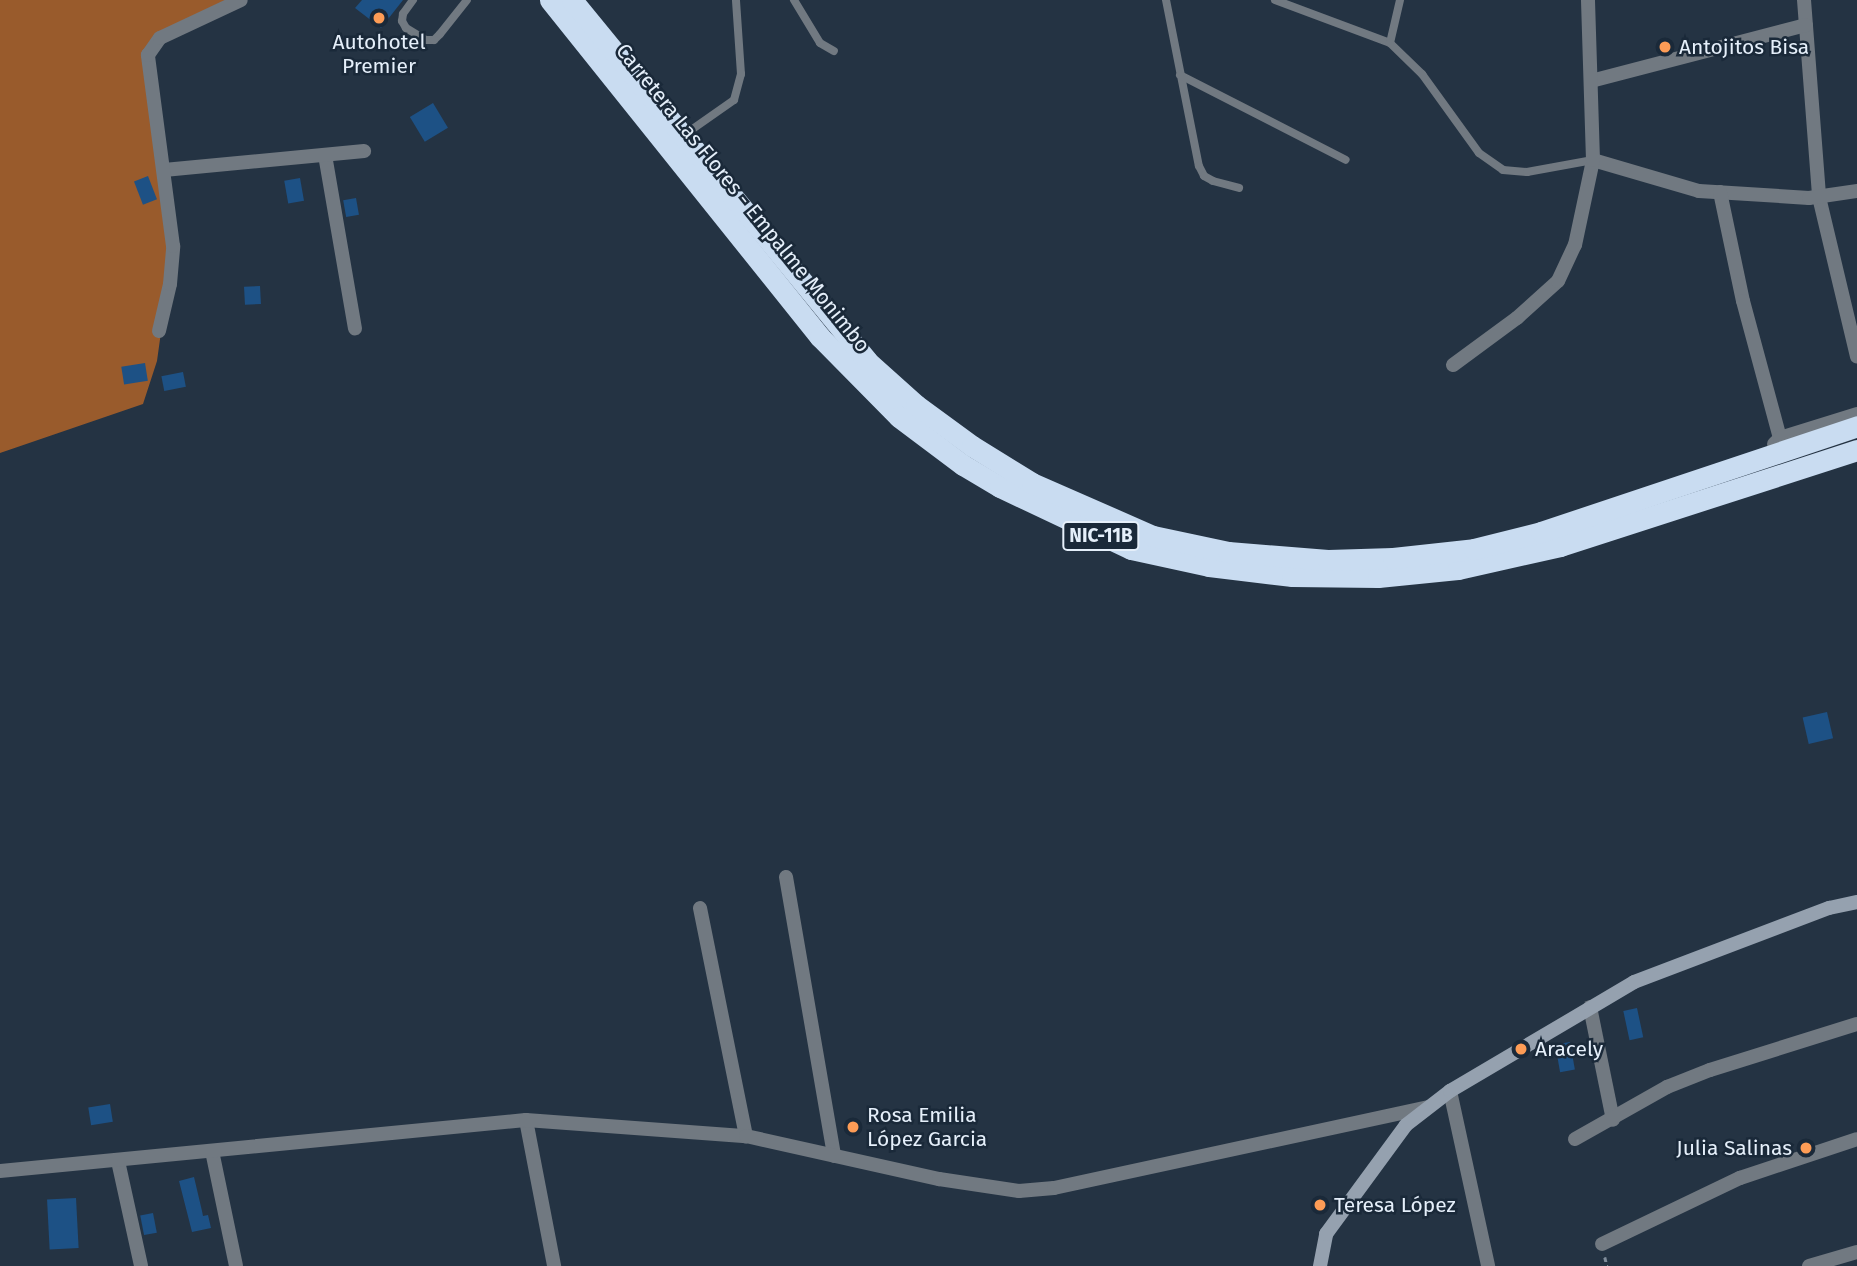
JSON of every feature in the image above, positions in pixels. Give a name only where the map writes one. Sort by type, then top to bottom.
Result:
[{"type":"highway","name":"Carretera Las Flores - Empalme Monimbo","points":[[550,0],[820,337],[899,417],[963,465],[1000,486],[1131,549],[1209,566],[1292,576],[1378,577],[1458,569],[1560,546],[1857,450]]},
{"type":"highway","name":"Carretera Las Flores - Empalme Monimbo","points":[[572,0],[867,361],[916,405],[972,446],[1032,482],[1153,536],[1228,552],[1328,560],[1474,550],[1541,532],[1857,426]]},
{"type":"street","points":[[159,331],[170,284],[173,246],[148,55],[160,38],[241,0]]},
{"type":"street","points":[[1453,365],[1517,318],[1558,281],[1575,245],[1593,160],[1588,0]]},
{"type":"street","points":[[1804,0],[1819,197],[1857,357]]},
{"type":"street","points":[[1591,81],[1806,25]]},
{"type":"street","points":[[164,170],[364,151]]},
{"type":"street","points":[[325,155],[355,328]]},
{"type":"street","points":[[1593,160],[1699,191],[1819,197],[1857,191]]},
{"type":"street","points":[[1720,192],[1742,302],[1780,438]]},
{"type":"street","points":[[1758,461],[1780,438],[1857,414]]},
{"type":"street","points":[[786,877],[834,1156]]},
{"type":"street","points":[[1321,1266],[1326,1234],[1406,1125],[1450,1091],[1634,982],[1829,908],[1857,902]]},
{"type":"street","points":[[700,908],[746,1136]]},
{"type":"street","points":[[1590,1007],[1613,1120]]},
{"type":"street","points":[[1575,1139],[1613,1120],[1667,1087],[1710,1070],[1857,1024]]},
{"type":"street","points":[[1450,1091],[1488,1266]]},
{"type":"street","points":[[0,1171],[526,1120],[746,1136],[939,1179],[1018,1191],[1054,1188],[1428,1107]]},
{"type":"street","points":[[526,1120],[554,1266]]},
{"type":"street","points":[[1602,1244],[1740,1178],[1857,1139]]},
{"type":"street","points":[[212,1151],[236,1266]]},
{"type":"street","points":[[118,1161],[141,1266]]},
{"type":"street","points":[[1809,1266],[1857,1252]]},
{"type":"lane","points":[[413,0],[403,14],[402,21],[406,28],[426,40],[434,40],[467,0]]},
{"type":"lane","points":[[684,135],[734,100],[741,75],[736,0]]},
{"type":"lane","points":[[794,0],[820,43],[834,51]]},
{"type":"lane","points":[[1166,0],[1199,166],[1204,176],[1213,181],[1239,188]]},
{"type":"lane","points":[[1275,0],[1390,43],[1422,74],[1479,153],[1503,170],[1527,172],[1593,160]]},
{"type":"lane","points":[[1390,43],[1400,0]]},
{"type":"lane","points":[[1180,75],[1346,160]]},
{"type":"shaded area","points":[[0,0],[241,0],[190,22],[148,55],[173,246],[157,361],[143,404],[0,453]]},
{"type":"building","name":"Autohotel Premier","points":[[362,0],[403,0],[381,28],[355,8]]},
{"type":"building","points":[[433,103],[448,128],[425,142],[410,117]]},
{"type":"building","points":[[148,176],[157,199],[143,205],[134,181]]},
{"type":"building","points":[[300,178],[304,201],[288,203],[284,181]]},
{"type":"building","points":[[356,198],[359,215],[346,217],[343,200]]},
{"type":"building","points":[[260,286],[261,304],[245,305],[244,287]]},
{"type":"building","points":[[145,363],[148,381],[124,385],[121,367]]},
{"type":"building","points":[[183,372],[186,387],[164,391],[161,376]]},
{"type":"building","points":[[1827,712],[1833,738],[1809,744],[1803,718]]},
{"type":"building","points":[[1637,1008],[1643,1037],[1630,1040],[1623,1011]]},
{"type":"building","points":[[1570,1042],[1575,1070],[1560,1072],[1555,1045]]},
{"type":"building","points":[[110,1104],[113,1122],[91,1125],[88,1107]]},
{"type":"building","points":[[194,1177],[203,1216],[208,1215],[211,1228],[192,1232],[179,1181]]},
{"type":"building","points":[[76,1198],[79,1248],[50,1249],[47,1200]]},
{"type":"building","points":[[153,1213],[157,1233],[144,1235],[140,1215]]},
{"type":"place","name":"Autohotel Premier","points":[[379,18]]},
{"type":"place","name":"Antojitos Bisa","points":[[1665,47]]},
{"type":"place","name":"Aracely","points":[[1521,1049]]},
{"type":"place","name":"Rosa Emilia López Garcia","points":[[853,1127]]},
{"type":"place","name":"Julia Salinas","points":[[1806,1148]]},
{"type":"place","name":"Teresa López","points":[[1320,1205]]}]
